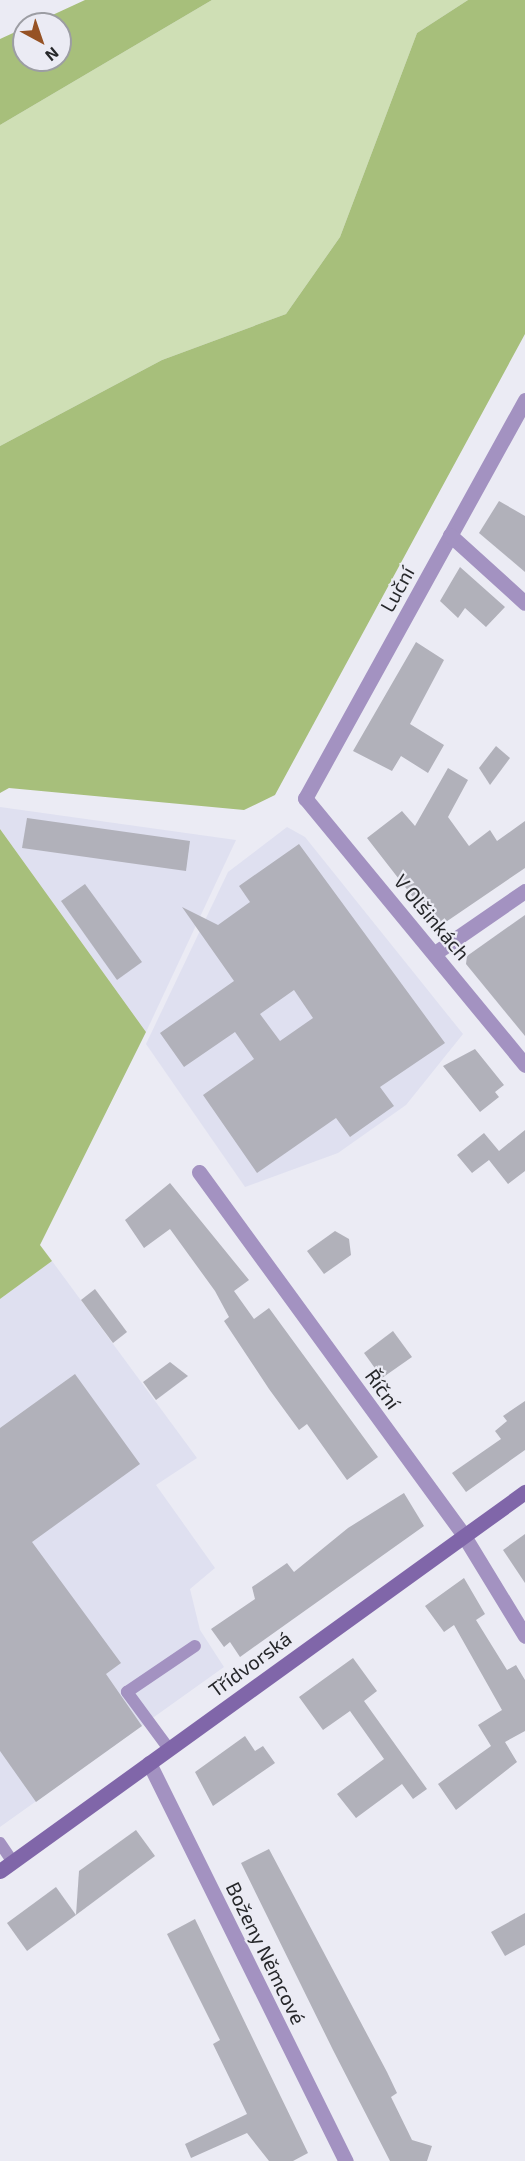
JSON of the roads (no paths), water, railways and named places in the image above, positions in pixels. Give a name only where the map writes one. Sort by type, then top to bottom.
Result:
[{"type":"main road","name":"Třídvorská","points":[[0,1871],[525,1492]]},
{"type":"street","name":"Luční","points":[[305,798],[525,400]]},
{"type":"street","points":[[450,535],[525,603]]},
{"type":"street","name":"V Olšinkách","points":[[305,798],[525,1065]]},
{"type":"street","points":[[435,953],[525,891]]},
{"type":"street","name":"Říční","points":[[200,1172],[464,1536],[525,1636]]},
{"type":"street","name":"Boženy Němcové","points":[[149,1763],[346,2161]]},
{"type":"lane","points":[[169,1749],[127,1692],[195,1646]]},
{"type":"lane","points":[[0,1843],[13,1862]]}]
